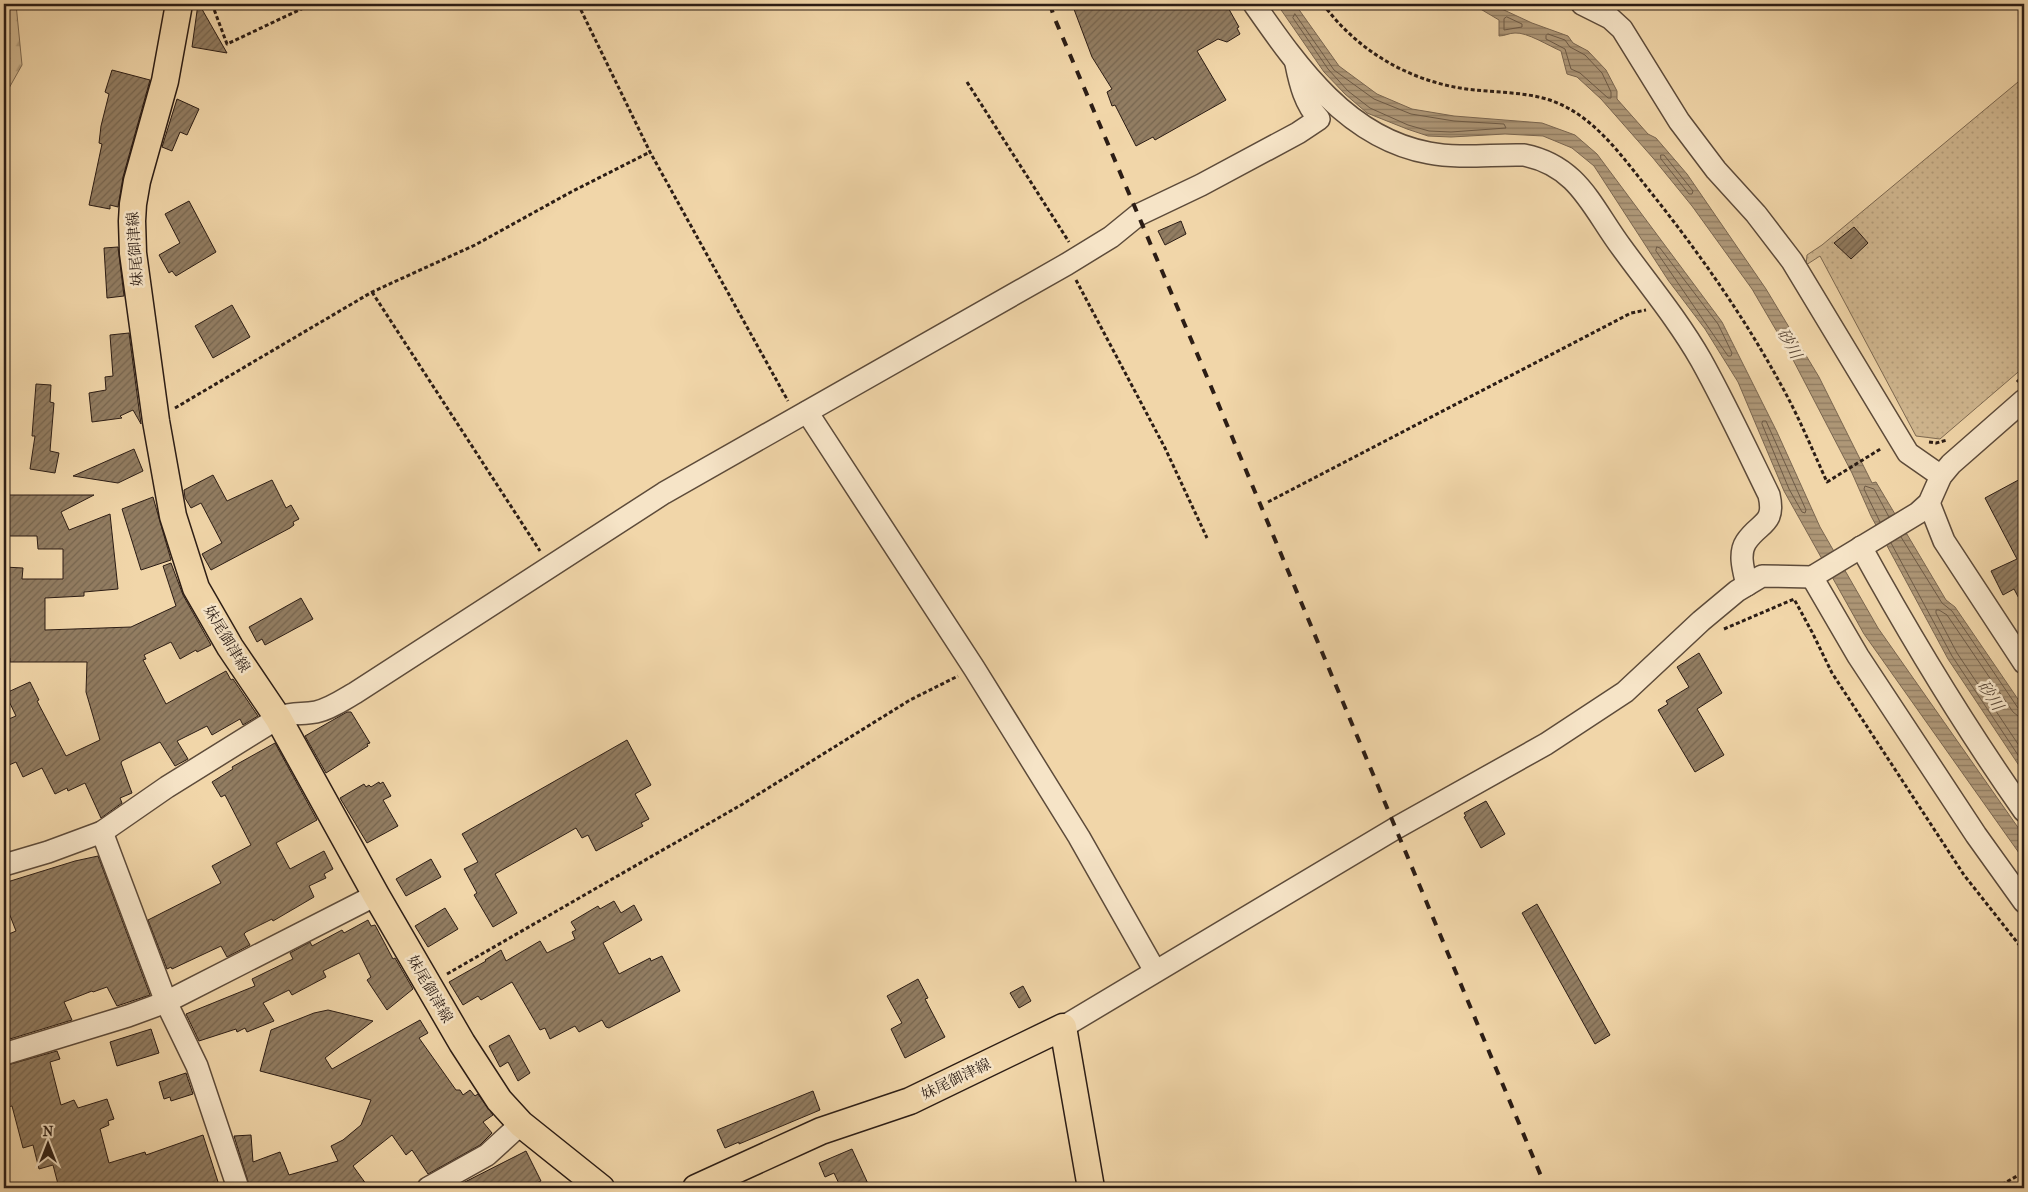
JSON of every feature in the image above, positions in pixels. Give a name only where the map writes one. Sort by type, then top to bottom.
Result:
[{"type":"main road","name":"妹尾御津線","points":[[179,4],[165,81],[132,204],[133,253],[156,420],[173,516],[196,588],[230,648],[278,718],[376,895],[462,1044],[499,1100],[521,1124],[591,1186]]},
{"type":"main road","name":"妹尾御津線","points":[[696,1188],[821,1131],[910,1101],[1063,1027]]},
{"type":"main road","points":[[1063,1027],[1092,1188]]},
{"type":"street","points":[[1254,4],[1296,64],[1320,91],[1360,124],[1392,142],[1429,154],[1448,156],[1524,154],[1536,157],[1558,168],[1580,186],[1621,247],[1659,296],[1701,360],[1769,495],[1770,517],[1746,542],[1743,551],[1743,563],[1754,580]]},
{"type":"street","points":[[1582,4],[1610,18],[1622,29],[1679,121],[1716,170],[1756,214],[1792,261],[1908,453],[1941,476]]},
{"type":"street","points":[[4,865],[48,852],[102,832],[167,787],[278,718],[289,713],[316,712],[332,706],[355,693],[664,493],[1072,260],[1110,237],[1138,215],[1201,185],[1298,133],[1319,119],[1311,111],[1305,98],[1296,64]]},
{"type":"street","points":[[1063,1027],[1371,842],[1546,744],[1625,692],[1701,621],[1737,591],[1754,580],[1826,568],[1923,508],[1941,476],[1962,453],[2024,400]]},
{"type":"street","points":[[802,415],[974,668],[1079,837],[1155,971]]},
{"type":"street","points":[[1923,508],[2024,663]]},
{"type":"street","points":[[1864,545],[1902,622],[1978,746],[2024,811]]},
{"type":"street","points":[[1826,568],[1858,656],[1976,835],[2024,902]]},
{"type":"street","points":[[102,832],[166,1002],[197,1066],[238,1188]]},
{"type":"street","points":[[4,1054],[128,1016],[166,1002],[376,895]]},
{"type":"street","points":[[428,1188],[487,1155],[521,1124]]},
{"type":"path","points":[[212,4],[228,44],[312,4]]},
{"type":"path","points":[[578,4],[650,152],[802,415]]},
{"type":"path","points":[[967,82],[1072,260],[1165,448],[1207,538]]},
{"type":"path","points":[[156,420],[372,292],[475,245],[571,192],[650,152]]},
{"type":"path","points":[[372,292],[550,566]]},
{"type":"path","points":[[1268,502],[1631,313],[1650,310]]},
{"type":"path","points":[[1833,478],[1887,445]]},
{"type":"path","points":[[1701,621],[1714,633],[1794,600],[1832,674],[1964,875],[2024,951]]},
{"type":"path","points":[[428,985],[741,805],[910,700],[974,668]]},
{"type":"path","points":[[1996,1188],[2024,1172]]},
{"type":"green space","points":[[4,4],[16,4],[22,65],[4,97]]},
{"type":"green space","points":[[2024,77],[2024,367],[1940,439],[1916,436],[1820,256],[1806,265],[1807,255],[1822,245]]},
{"type":"water","points":[[1277,4],[1295,4],[1339,66],[1377,94],[1412,109],[1454,116],[1542,123],[1575,135],[1597,154],[1722,322],[1777,432],[1820,527],[1878,628],[2024,836],[2024,860],[1864,634],[1784,491],[1738,382],[1705,329],[1668,280],[1594,166],[1572,148],[1543,136],[1505,134],[1451,137],[1428,136],[1367,113],[1324,72]]},
{"type":"water","name":"砂川","points":[[1472,4],[1491,4],[1532,23],[1568,36],[1573,43],[1588,51],[1606,70],[1617,91],[1617,99],[1648,134],[1656,138],[1687,174],[1766,289],[1819,377],[1872,483],[1876,482],[1946,600],[1955,607],[2024,708],[2024,773],[1948,659],[1871,516],[1852,473],[1790,354],[1752,289],[1692,206],[1653,158],[1601,99],[1577,77],[1567,74],[1561,51],[1520,33],[1499,36],[1499,20]]},
{"type":"building","points":[[199,4],[227,53],[192,47]]},
{"type":"building","points":[[1072,4],[1226,4],[1239,27],[1237,28],[1240,34],[1227,42],[1218,39],[1197,51],[1226,100],[1155,140],[1153,137],[1136,146],[1115,105],[1112,106],[1107,92],[1112,89],[1092,57]]},
{"type":"building","points":[[112,70],[150,80],[123,177],[118,207],[110,205],[110,209],[89,205],[102,144],[99,143],[101,126],[109,94],[105,92]]},
{"type":"building","points":[[177,99],[199,109],[187,135],[180,132],[172,151],[162,147]]},
{"type":"building","points":[[189,201],[216,252],[176,276],[172,271],[169,273],[159,255],[180,243],[165,214]]},
{"type":"building","points":[[1181,221],[1186,234],[1165,245],[1158,231]]},
{"type":"building","points":[[1854,227],[1868,243],[1851,259],[1834,243]]},
{"type":"building","points":[[118,247],[124,296],[107,298],[104,248]]},
{"type":"building","points":[[232,305],[250,337],[213,358],[195,326]]},
{"type":"building","points":[[129,333],[141,424],[133,410],[120,416],[122,418],[92,422],[89,393],[106,390],[105,377],[113,376],[110,335]]},
{"type":"building","points":[[36,384],[51,385],[50,402],[54,403],[50,451],[59,453],[55,473],[30,469],[35,436],[32,436]]},
{"type":"building","points":[[134,449],[143,471],[118,483],[73,476]]},
{"type":"building","points":[[213,475],[227,501],[272,480],[286,508],[291,505],[299,519],[293,522],[294,525],[290,528],[211,570],[202,554],[222,543],[201,503],[191,508],[185,498],[184,490]]},
{"type":"building","points":[[2024,477],[2024,608],[2014,589],[2003,595],[1991,571],[2017,559],[1985,498]]},
{"type":"building","points":[[4,495],[94,495],[61,512],[69,530],[110,514],[118,589],[84,592],[84,596],[45,598],[45,630],[131,627],[176,606],[163,566],[171,563],[183,595],[211,645],[197,652],[196,650],[180,659],[171,642],[144,655],[146,659],[143,660],[166,704],[226,671],[258,716],[243,725],[240,719],[212,735],[207,726],[177,741],[188,759],[175,766],[160,742],[122,761],[121,763],[132,793],[120,798],[122,803],[101,818],[85,783],[68,791],[67,788],[55,794],[42,768],[23,777],[16,762],[9,765],[4,754],[4,721],[16,716],[7,697],[10,695],[8,692],[30,682],[39,700],[37,701],[66,756],[100,740],[86,692],[87,662],[10,662],[10,658],[4,658],[4,567],[23,568],[22,579],[63,579],[63,549],[38,549],[37,536],[4,536]]},
{"type":"building","points":[[153,497],[171,560],[141,570],[122,509]]},
{"type":"building","points":[[301,598],[313,619],[265,645],[262,639],[257,642],[249,627]]},
{"type":"building","points":[[1699,653],[1722,693],[1697,709],[1724,755],[1695,772],[1658,710],[1668,704],[1666,701],[1689,687],[1677,667]]},
{"type":"building","points":[[347,712],[351,712],[370,743],[326,773],[305,736]]},
{"type":"building","points":[[627,740],[651,785],[635,794],[649,819],[641,823],[643,826],[596,851],[588,835],[582,838],[576,828],[495,874],[517,913],[493,927],[474,895],[477,893],[464,869],[478,862],[462,834]]},
{"type":"building","points":[[275,743],[317,820],[276,843],[290,869],[324,851],[333,869],[324,874],[326,878],[309,886],[314,897],[273,921],[272,919],[246,932],[244,934],[250,945],[227,957],[221,946],[172,969],[171,967],[167,969],[148,920],[221,883],[212,866],[251,845],[225,795],[221,797],[212,782],[233,769],[232,767]]},
{"type":"building","points":[[379,782],[380,784],[383,782],[391,796],[383,800],[398,826],[367,843],[340,798],[364,784],[366,787],[369,785],[371,787]]},
{"type":"building","points":[[1486,801],[1505,834],[1481,848],[1464,817],[1466,816],[1464,813]]},
{"type":"building","points":[[98,856],[150,995],[117,1006],[107,987],[92,991],[64,1002],[72,1020],[10,1039],[4,1014],[4,936],[16,931],[4,900],[4,883],[75,861]]},
{"type":"building","points":[[431,859],[441,877],[406,896],[396,879]]},
{"type":"building","points":[[614,901],[621,913],[634,905],[642,920],[603,943],[619,974],[650,958],[651,961],[662,956],[680,991],[609,1028],[606,1027],[602,1020],[579,1032],[575,1026],[550,1039],[545,1028],[540,1030],[512,982],[481,1000],[478,996],[463,1005],[449,982],[486,961],[501,950],[506,961],[540,941],[547,953],[575,939],[572,932],[576,930],[571,922],[598,906],[600,909]]},
{"type":"building","points":[[1537,904],[1610,1035],[1595,1044],[1522,913]]},
{"type":"building","points":[[445,908],[458,929],[428,947],[415,926]]},
{"type":"building","points":[[368,920],[371,926],[375,925],[393,959],[395,958],[413,989],[387,1010],[367,980],[371,977],[359,953],[323,971],[326,977],[292,995],[289,990],[263,1003],[274,1021],[247,1032],[245,1028],[237,1032],[236,1029],[199,1041],[186,1014],[255,986],[252,979],[293,959],[290,953],[310,942],[312,946],[342,930],[344,933]]},
{"type":"building","points":[[918,979],[928,998],[925,999],[945,1037],[905,1058],[891,1029],[902,1023],[887,996]]},
{"type":"building","points":[[1023,986],[1031,1001],[1019,1008],[1010,993]]},
{"type":"building","points":[[328,1010],[373,1021],[325,1058],[332,1069],[420,1020],[428,1033],[419,1038],[456,1090],[460,1090],[463,1095],[470,1090],[475,1096],[478,1094],[493,1115],[483,1122],[492,1133],[480,1145],[428,1174],[412,1150],[406,1155],[392,1135],[353,1166],[369,1188],[250,1188],[234,1136],[251,1135],[253,1162],[280,1152],[289,1175],[338,1161],[331,1146],[343,1140],[361,1125],[371,1100],[260,1071],[271,1030],[314,1013]]},
{"type":"building","points":[[151,1029],[159,1053],[117,1066],[110,1042]]},
{"type":"building","points":[[509,1035],[530,1073],[518,1081],[508,1062],[500,1067],[489,1046]]},
{"type":"building","points":[[57,1051],[60,1059],[50,1062],[61,1105],[74,1100],[78,1108],[107,1099],[114,1119],[108,1121],[109,1125],[100,1129],[109,1163],[145,1152],[146,1155],[203,1135],[220,1188],[59,1188],[53,1165],[39,1169],[33,1145],[23,1148],[12,1106],[4,1108],[4,1066]]},
{"type":"building","points":[[186,1073],[193,1094],[171,1101],[170,1097],[164,1099],[159,1082]]},
{"type":"building","points":[[813,1091],[820,1110],[725,1148],[717,1130]]},
{"type":"building","points":[[852,1149],[870,1188],[841,1188],[834,1173],[825,1177],[819,1163]]},
{"type":"building","points":[[526,1151],[541,1181],[526,1188],[453,1188]]},
{"type":"railway","points":[[1050,4],[1546,1188]]}]
